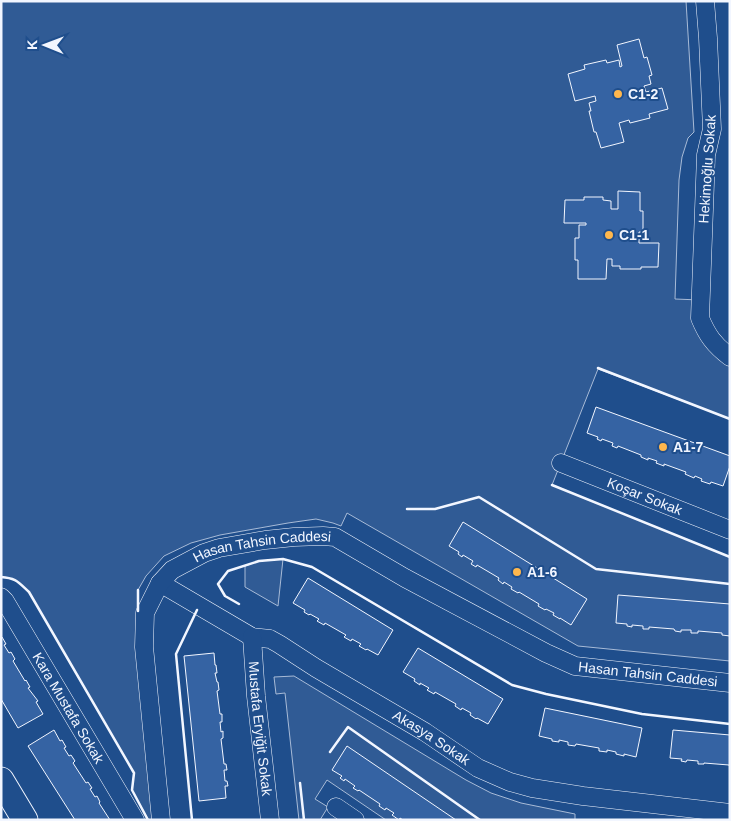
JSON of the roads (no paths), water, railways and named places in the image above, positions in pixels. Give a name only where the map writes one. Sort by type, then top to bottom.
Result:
[{"type":"street","name":"Hekimoğlu Sokak","points":[[705,1],[709,46],[712,129],[706,154],[700,318],[714,344],[730,357]]},
{"type":"street","name":"Koşar Sokak","points":[[561,462],[730,530]]},
{"type":"street","name":"Hasan Tahsin Caddesi","points":[[161,820],[144,646],[145,613],[160,583],[172,570],[204,553],[218,548],[294,537],[335,537],[404,578],[546,653],[575,666],[730,683]]},
{"type":"street","name":"Akasya Sokak","points":[[160,583],[252,637],[270,639],[279,644],[425,732],[478,768],[510,782],[532,788],[583,796],[730,813]]},
{"type":"street","name":"Kara Mustafa Sokak","points":[[1,597],[135,820]]},
{"type":"street","name":"Mustafa Eryiğit Sokak","points":[[252,637],[256,696],[270,820]]},
{"type":"street","points":[[1,780],[25,820]]},
{"type":"street","points":[[336,807],[355,820]]},
{"type":"place","name":"C1-2","points":[[618,94]]},
{"type":"place","name":"C1-1","points":[[609,235]]},
{"type":"place","name":"A1-7","points":[[663,447]]},
{"type":"place","name":"A1-6","points":[[517,572]]}]
